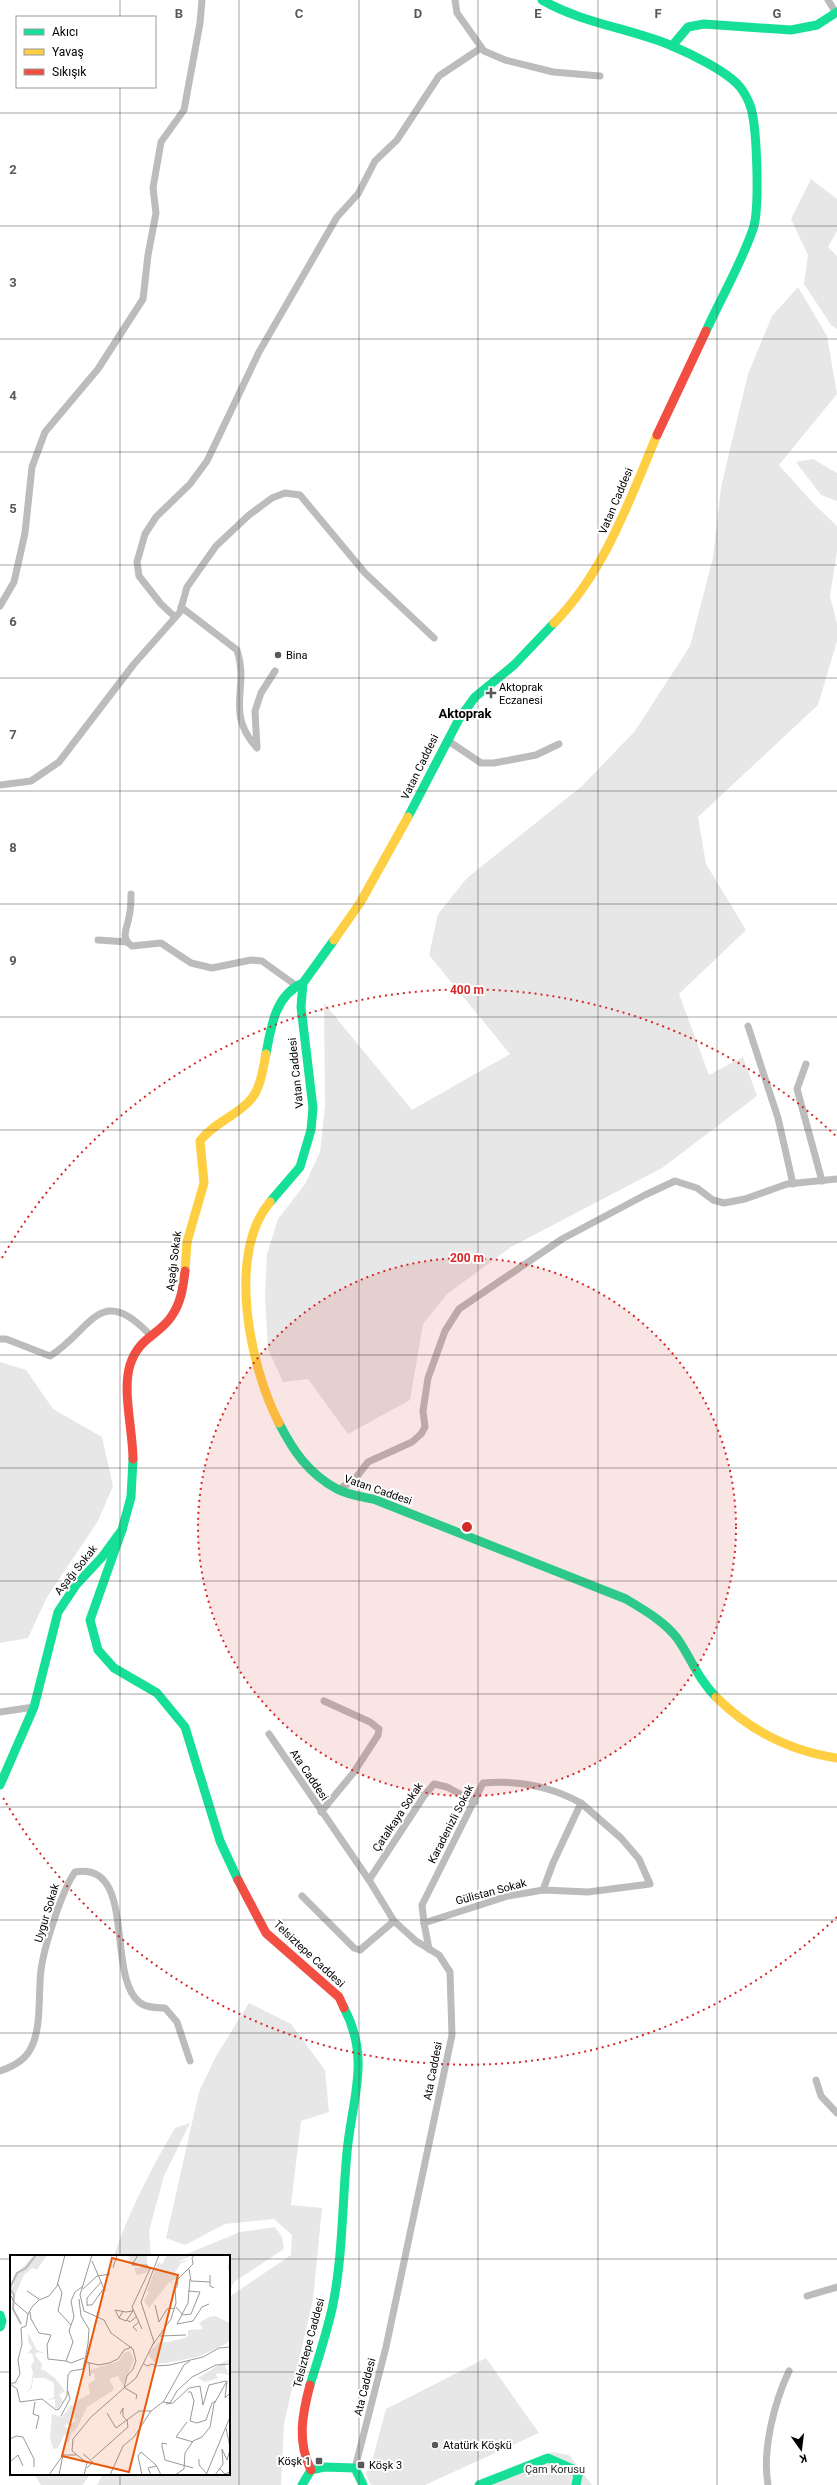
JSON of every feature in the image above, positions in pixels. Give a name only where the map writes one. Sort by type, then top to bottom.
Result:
[{"type":"street","points":[[0,606],[14,582],[25,533],[32,467],[45,432],[98,369],[144,299],[148,255],[156,214],[153,188],[160,142],[184,110],[200,23],[202,0]]},
{"type":"street","points":[[455,0],[457,13],[484,51],[505,60],[553,72],[600,76]]},
{"type":"street","points":[[542,0],[585,20],[636,32],[672,46],[688,27],[698,25],[791,30],[817,25],[836,12],[828,0]]},
{"type":"street","name":"Vatan Caddesi","points":[[672,46],[726,75],[740,87],[748,100],[756,150],[757,186],[754,228],[662,424],[610,546],[573,604],[514,664],[476,697],[459,719],[410,814],[360,903],[298,984],[313,1108],[310,1130],[300,1167],[260,1214],[252,1233],[248,1260],[247,1299],[250,1338],[257,1370],[272,1409],[292,1448],[310,1470],[338,1490],[376,1500],[582,1584],[626,1599],[663,1623],[674,1634],[698,1677],[746,1725],[797,1750],[837,1758]]},
{"type":"street","points":[[175,617],[161,604],[140,576],[137,562],[145,534],[156,517],[190,484],[207,461],[259,352],[336,217],[358,194],[375,161],[397,140],[439,76],[481,48]]},
{"type":"street","points":[[0,785],[31,781],[59,762],[134,664],[175,617],[181,607],[188,587],[216,546],[249,514],[272,498],[285,493],[300,495],[365,572],[434,638]]},
{"type":"street","points":[[181,607],[237,650],[242,674],[238,697],[239,717],[247,737],[257,748],[255,711],[261,693],[275,671]]},
{"type":"street","points":[[447,740],[481,763],[494,763],[536,755],[559,744]]},
{"type":"street","points":[[131,894],[130,916],[124,934],[127,942],[132,946],[161,943],[191,963],[212,968],[251,960],[262,961],[298,984]]},
{"type":"street","points":[[98,940],[127,942]]},
{"type":"street","name":"Aşağı Sokak","points":[[0,1786],[34,1707],[58,1612],[76,1585],[103,1556],[122,1530],[131,1497],[133,1463],[128,1393],[130,1365],[141,1343],[171,1318],[183,1294],[187,1242],[194,1212],[204,1184],[204,1165],[200,1141],[206,1130],[247,1106],[257,1089],[270,1028],[286,993],[298,984]]},
{"type":"street","points":[[748,1026],[778,1118],[793,1184]]},
{"type":"street","points":[[806,1064],[797,1089],[822,1181]]},
{"type":"street","points":[[338,1490],[355,1479],[368,1462],[412,1442],[421,1434],[425,1427],[423,1411],[428,1378],[445,1331],[459,1309],[562,1239],[645,1195],[676,1181],[697,1188],[713,1200],[724,1203],[793,1184],[837,1179]]},
{"type":"street","points":[[0,1339],[6,1339],[50,1356],[58,1351],[94,1317],[115,1311],[123,1311],[135,1318],[150,1335]]},
{"type":"street","name":"Telsiztepe Caddesi","points":[[122,1530],[90,1620],[98,1650],[114,1668],[157,1693],[185,1727],[220,1841],[245,1895],[266,1933],[339,1997],[353,2024],[359,2049],[358,2089],[347,2151],[341,2247],[332,2309],[304,2408],[301,2442],[304,2456],[311,2470]]},
{"type":"street","points":[[321,1812],[354,1772],[378,1735],[379,1729],[370,1722],[324,1701]]},
{"type":"street","points":[[0,1712],[34,1707]]},
{"type":"street","name":"Ata Caddesi","points":[[269,1734],[321,1812],[370,1880],[394,1921],[416,1941],[439,1955],[450,1972],[452,2035],[386,2347],[355,2468]]},
{"type":"street","name":"Karadenizli Sokak","points":[[424,1923],[422,1905],[475,1802],[483,1783],[502,1782],[538,1786],[564,1794],[581,1803]]},
{"type":"street","name":"Çatalkaya Sokak","points":[[370,1880],[424,1796],[434,1784],[447,1787],[475,1802]]},
{"type":"street","points":[[543,1890],[553,1863],[581,1803]]},
{"type":"street","name":"Gülistan Sokak","points":[[424,1923],[508,1896],[543,1890],[588,1892],[650,1884],[635,1854],[621,1838],[581,1803]]},
{"type":"street","name":"Uygur Sokak","points":[[0,2071],[23,2059],[31,2048],[40,1996],[41,1970],[64,1891],[75,1872],[88,1870],[104,1878],[112,1895],[127,1982],[139,2002],[154,2008],[166,2008],[176,2022],[190,2061]]},
{"type":"street","points":[[302,1896],[354,1948],[360,1950],[394,1921]]},
{"type":"street","points":[[424,1923],[429,1949]]},
{"type":"street","points":[[816,2080],[821,2096],[836,2111]]},
{"type":"street","points":[[807,2296],[837,2287]]},
{"type":"street","points":[[0,2315],[2,2322],[0,2327]]},
{"type":"street","points":[[768,2485],[769,2438],[777,2397],[789,2371]]},
{"type":"street","points":[[479,2485],[528,2464],[548,2458],[573,2469],[578,2475],[576,2485]]},
{"type":"street","points":[[302,2485],[311,2470],[324,2467],[355,2468],[363,2485]]},
{"type":"green space","points":[[811,179],[837,199],[837,231],[828,247],[837,256],[837,329],[831,325],[804,284],[808,255],[791,219]]},
{"type":"green space","points":[[798,287],[827,336],[837,394],[779,465],[812,502],[837,526],[837,551],[830,596],[837,624],[837,641],[818,705],[698,817],[706,864],[746,930],[679,994],[709,1075],[743,1057],[757,1096],[662,1168],[511,1247],[447,1294],[423,1324],[410,1400],[348,1434],[308,1379],[283,1382],[268,1349],[265,1296],[267,1254],[278,1219],[305,1184],[320,1152],[325,1106],[324,1003],[412,1110],[510,1054],[429,955],[438,914],[467,878],[582,786],[635,731],[690,646],[713,558],[721,487],[748,374],[772,316]]},
{"type":"green space","points":[[813,459],[837,473],[837,501],[821,495],[796,462]]},
{"type":"green space","points":[[0,1362],[26,1370],[53,1409],[102,1437],[113,1486],[98,1521],[47,1597],[28,1638],[0,1643]]},
{"type":"green space","points":[[249,2003],[291,2024],[325,2070],[329,2112],[301,2121],[291,2205],[322,2208],[313,2300],[284,2423],[281,2485],[97,2485],[102,2475],[230,2475],[230,2298],[291,2255],[292,2235],[274,2219],[225,2224],[185,2245],[166,2238],[199,2092],[215,2058]]},
{"type":"green space","points":[[190,2123],[164,2176],[149,2231],[151,2255],[114,2255],[149,2175],[175,2128]]},
{"type":"green space","points":[[275,2227],[282,2237],[284,2249],[234,2282],[230,2290],[230,2255],[184,2255],[240,2232]]},
{"type":"green space","points":[[486,2358],[539,2433],[425,2485],[371,2485],[366,2474],[372,2461],[386,2409]]},
{"type":"green space","name":"Çam Korusu","points":[[552,2452],[569,2455],[592,2485],[480,2485]]},
{"type":"green space","points":[[35,2475],[89,2475],[83,2485],[41,2485]]},
{"type":"traffic: fast","points":[[542,0],[557,8],[589,20],[654,39],[687,53],[707,63],[734,81],[740,87],[748,100],[751,108],[755,133],[757,169],[755,219],[753,229],[743,255],[706,331]]},
{"type":"traffic: fast","points":[[672,46],[688,27],[704,24],[791,30],[817,25],[837,12]]},
{"type":"traffic: fast","points":[[408,817],[459,719],[475,697],[514,665],[554,623]]},
{"type":"traffic: fast","points":[[270,1202],[300,1167],[311,1130],[313,1108],[301,1007],[303,983],[334,940]]},
{"type":"traffic: fast","points":[[266,1054],[270,1033],[280,1004],[286,995],[303,983]]},
{"type":"traffic: fast","points":[[279,1423],[296,1452],[310,1469],[337,1489],[376,1500],[626,1599],[640,1607],[660,1621],[672,1632],[704,1683],[716,1697]]},
{"type":"traffic: fast","points":[[0,1785],[34,1707],[58,1612],[76,1585],[103,1556],[122,1530],[131,1497],[133,1459]]},
{"type":"traffic: fast","points":[[122,1530],[90,1620],[98,1650],[114,1668],[157,1693],[185,1727],[220,1841],[238,1880]]},
{"type":"traffic: fast","points":[[310,2385],[327,2328],[336,2290],[347,2152],[358,2079],[357,2045],[352,2027],[344,2008]]},
{"type":"traffic: fast","points":[[0,2315],[2,2321],[0,2327]]},
{"type":"traffic: fast","points":[[479,2485],[548,2458],[573,2469],[578,2475],[576,2485]]},
{"type":"traffic: fast","points":[[302,2485],[311,2470],[324,2467],[355,2468],[363,2485]]},
{"type":"traffic: slow","points":[[554,623],[572,603],[602,558],[626,510],[657,435]]},
{"type":"traffic: slow","points":[[334,940],[360,903],[408,817]]},
{"type":"traffic: slow","points":[[185,1271],[187,1242],[204,1183],[200,1141],[212,1129],[240,1110],[252,1098],[260,1082],[266,1054]]},
{"type":"traffic: slow","points":[[270,1202],[257,1224],[249,1251],[246,1280],[247,1311],[259,1372],[268,1400],[279,1423]]},
{"type":"traffic: slow","points":[[716,1697],[743,1720],[772,1738],[803,1750],[837,1758]]},
{"type":"traffic: jam","points":[[657,435],[706,331]]},
{"type":"traffic: jam","points":[[133,1459],[127,1399],[130,1365],[138,1348],[160,1329],[174,1312],[181,1295],[185,1271]]},
{"type":"traffic: jam","points":[[238,1880],[266,1933],[339,1997],[344,2008]]},
{"type":"traffic: jam","points":[[310,2385],[303,2418],[302,2439],[311,2470]]},
{"type":"place","name":"Bina","points":[[278,655]]},
{"type":"place","name":"Aktoprak Eczanesi","points":[[491,693]]},
{"type":"place","name":"Atatürk Köşkü","points":[[435,2445]]},
{"type":"place","name":"Köşk 1","points":[[319,2461]]},
{"type":"place","name":"Köşk 3","points":[[361,2465]]},
{"type":"district","name":"Aktoprak","points":[[465,713]]}]
